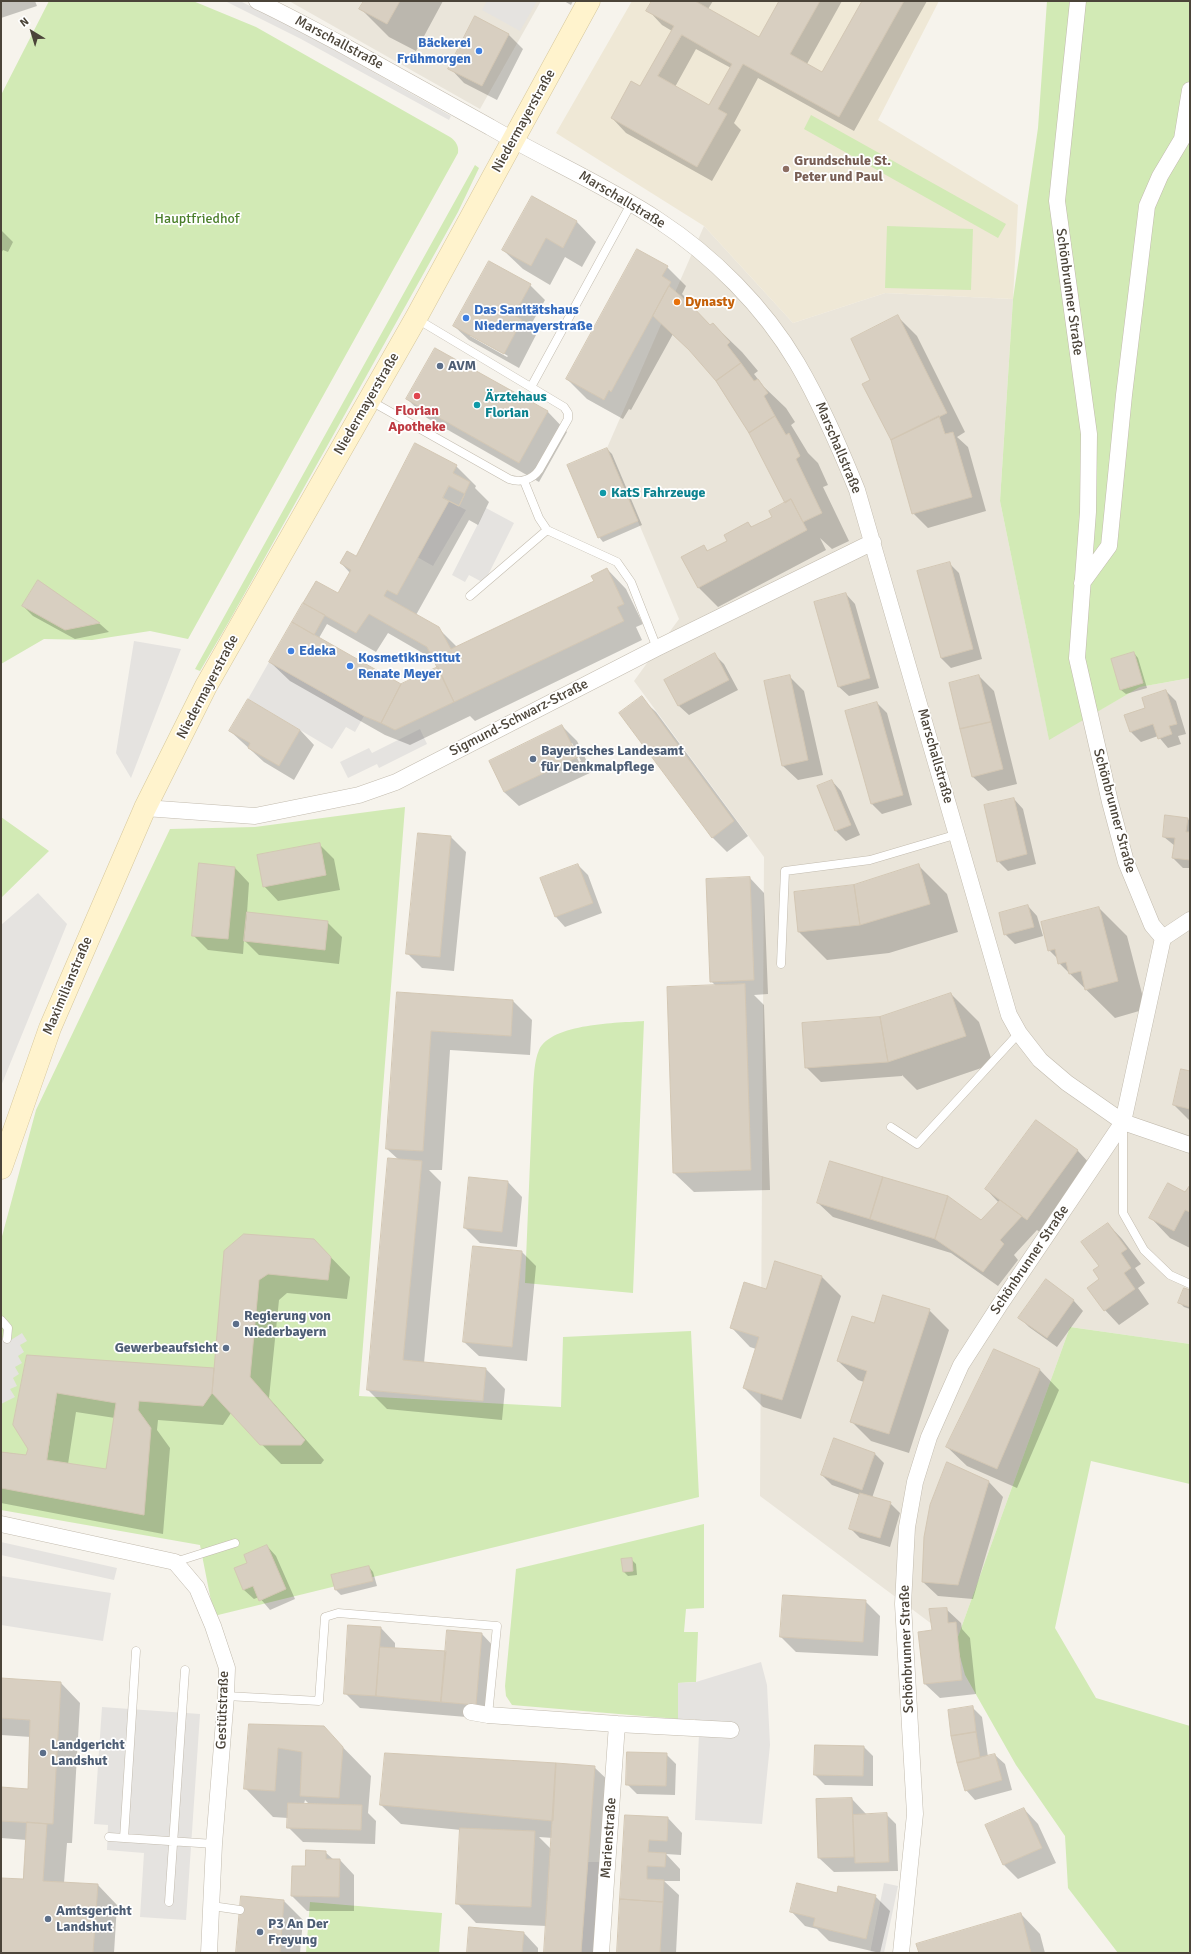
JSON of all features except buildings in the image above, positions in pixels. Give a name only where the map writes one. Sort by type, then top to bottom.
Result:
[{"type":"main road","name":"Niedermayerstraße","points":[[145,808],[206,686],[416,318],[590,1]]},
{"type":"main road","name":"Maximilianstraße","points":[[1,1168],[50,1028],[145,808]]},
{"type":"street","name":"Marschallstraße","points":[[257,1],[278,5],[513,140],[568,168],[632,204],[672,230],[710,260],[755,304],[796,361],[834,434],[857,490],[958,834],[991,958],[1009,1015],[1019,1033],[1040,1060],[1061,1078],[1123,1122],[1190,1145]]},
{"type":"street","name":"Schönbrunner Straße","points":[[901,1953],[915,1814],[902,1604],[906,1526],[915,1482],[929,1437],[961,1365],[1003,1299],[1123,1122],[1163,938],[1152,925],[1126,862],[1110,802],[1076,658],[1088,512],[1089,434],[1057,201],[1078,1]]},
{"type":"street","points":[[1082,583],[1109,546],[1123,403],[1147,206],[1160,176],[1182,139],[1190,90]]},
{"type":"street","name":"Sigmund-Schwarz-Straße","points":[[145,808],[255,816],[359,795],[396,782],[657,648],[873,542]]},
{"type":"street","points":[[1163,938],[1190,920]]},
{"type":"street","points":[[1,1524],[175,1562]]},
{"type":"street","name":"Gestütstraße","points":[[175,1562],[197,1588],[213,1626],[226,1668],[226,1696],[214,1844],[209,1953]]},
{"type":"street","points":[[471,1712],[488,1715],[617,1724],[731,1730]]},
{"type":"street","name":"Marienstraße","points":[[601,1953],[617,1724]]},
{"type":"lane","points":[[531,387],[632,204]]},
{"type":"lane","points":[[369,400],[516,482],[524,481],[536,475],[539,470],[568,416],[564,407],[416,318]]},
{"type":"lane","points":[[524,481],[539,518],[546,530],[616,562],[631,582],[657,648]]},
{"type":"lane","points":[[470,596],[546,530]]},
{"type":"lane","points":[[781,964],[785,871],[870,860],[958,834]]},
{"type":"lane","points":[[891,1127],[917,1144],[1019,1033]]},
{"type":"lane","points":[[1123,1122],[1123,1213],[1144,1250],[1170,1275],[1190,1284]]},
{"type":"lane","points":[[1,1320],[8,1328],[7,1339]]},
{"type":"lane","points":[[175,1562],[235,1543]]},
{"type":"lane","points":[[226,1696],[319,1701],[325,1617],[338,1613],[497,1626],[488,1715]]},
{"type":"lane","points":[[124,1838],[136,1651]]},
{"type":"lane","points":[[169,1902],[185,1670]]},
{"type":"lane","points":[[109,1837],[214,1844]]},
{"type":"lane","points":[[212,1906],[240,1910]]},
{"type":"shaded area","points":[[225,1],[240,1],[306,34],[451,116],[449,120],[301,39]]},
{"type":"shaded area","points":[[289,1],[541,1],[480,109]]},
{"type":"shaded area","points":[[487,1],[537,1],[520,31],[482,10]]},
{"type":"shaded area","name":"Grundschule St. Peter und Paul","points":[[632,1],[939,1],[878,120],[1018,205],[1013,299],[885,293],[793,323],[704,226],[556,133]]},
{"type":"shaded area","points":[[704,226],[793,323],[885,293],[1013,299],[1000,501],[1049,739],[1140,687],[1190,678],[1190,1344],[1070,1327],[956,1642],[760,1496],[764,857],[634,681],[679,619],[607,448]]},
{"type":"shaded area","points":[[449,501],[466,510],[433,566],[417,557]]},
{"type":"shaded area","points":[[486,508],[514,523],[484,583],[469,575],[465,582],[452,575]]},
{"type":"shaded area","points":[[134,641],[181,649],[131,778],[116,753]]},
{"type":"shaded area","points":[[269,662],[364,716],[355,732],[346,727],[332,749],[248,699]]},
{"type":"shaded area","points":[[420,729],[427,744],[379,768],[377,764],[348,778],[340,762],[369,748],[372,753]]},
{"type":"shaded area","points":[[38,893],[67,924],[1,1086],[1,925]]},
{"type":"shaded area","points":[[22,1333],[27,1341],[20,1345],[24,1352],[18,1356],[22,1363],[15,1367],[19,1374],[13,1378],[17,1386],[10,1389],[15,1397],[1,1404],[1,1337],[11,1340]]},
{"type":"shaded area","points":[[1,1542],[117,1568],[114,1580],[1,1555]]},
{"type":"shaded area","points":[[1,1576],[111,1593],[103,1641],[1,1625]]},
{"type":"shaded area","points":[[761,1662],[767,1685],[770,1745],[762,1824],[695,1820],[699,1734],[695,1719],[678,1719],[678,1683],[696,1682]]},
{"type":"shaded area","points":[[102,1707],[200,1714],[186,1920],[140,1917],[144,1853],[107,1850],[108,1825],[94,1824]]},
{"type":"shaded area","points":[[588,1862],[603,1862],[596,1953],[581,1953]]},
{"type":"shaded area","points":[[884,1883],[898,1886],[884,1953],[870,1953]]},
{"type":"green space","name":"Hauptfriedhof","points":[[49,1],[193,1],[256,27],[450,137],[457,144],[458,153],[188,639],[150,631],[92,640],[44,639],[1,664],[1,95]]},
{"type":"green space","points":[[1047,1],[1190,1],[1190,678],[1140,687],[1049,740],[1000,501],[1013,299],[1038,128]]},
{"type":"green space","points":[[811,115],[1006,224],[998,238],[804,129]]},
{"type":"green space","points":[[475,165],[479,168],[458,212],[231,618],[200,671],[195,669]]},
{"type":"green space","points":[[887,226],[973,229],[971,290],[885,288]]},
{"type":"green space","points":[[405,807],[359,1396],[561,1407],[563,1337],[691,1331],[699,1497],[214,1616],[200,1545],[1,1510],[1,1240],[36,1110],[170,829],[255,827]]},
{"type":"green space","points":[[1,817],[49,851],[1,898]]},
{"type":"green space","points":[[644,1021],[633,1293],[525,1283],[533,1090],[535,1064],[539,1050],[546,1041],[557,1034],[571,1029],[603,1024]]},
{"type":"green space","points":[[1070,1327],[1190,1344],[1190,1484],[1091,1461],[1055,1628],[1096,1698],[1190,1726],[1190,1953],[1118,1953],[1068,1888],[1065,1836],[1016,1765],[965,1675],[956,1642]]},
{"type":"green space","points":[[704,1524],[704,1608],[686,1609],[684,1632],[698,1632],[696,1682],[678,1683],[678,1719],[512,1705],[506,1696],[505,1686],[516,1569]]},
{"type":"green space","points":[[310,1902],[442,1913],[439,1953],[306,1953]]},
{"type":"place","name":"Bäckerei Frühmorgen","points":[[479,51]]},
{"type":"place","name":"Grundschule St. Peter und Paul","points":[[786,169]]},
{"type":"place","name":"Dynasty","points":[[677,302]]},
{"type":"place","name":"Das Sanitätshaus Niedermayerstraße","points":[[466,318]]},
{"type":"place","name":"AVM","points":[[440,366]]},
{"type":"place","name":"Florian Apotheke","points":[[417,396]]},
{"type":"place","name":"Ärztehaus Florian","points":[[477,405]]},
{"type":"place","name":"KatS Fahrzeuge","points":[[603,493]]},
{"type":"place","name":"Edeka","points":[[291,651]]},
{"type":"place","name":"Kosmetikinstitut Renate Meyer","points":[[350,666]]},
{"type":"place","name":"Bayerisches Landesamt für Denkmalpflege","points":[[533,759]]},
{"type":"place","name":"Regierung von Niederbayern","points":[[236,1324]]},
{"type":"place","name":"Gewerbeaufsicht","points":[[226,1348]]},
{"type":"place","name":"Landgericht Landshut","points":[[43,1753]]},
{"type":"place","name":"Amtsgericht Landshut","points":[[48,1919]]},
{"type":"place","name":"P3 An Der Freyung","points":[[260,1932]]}]
